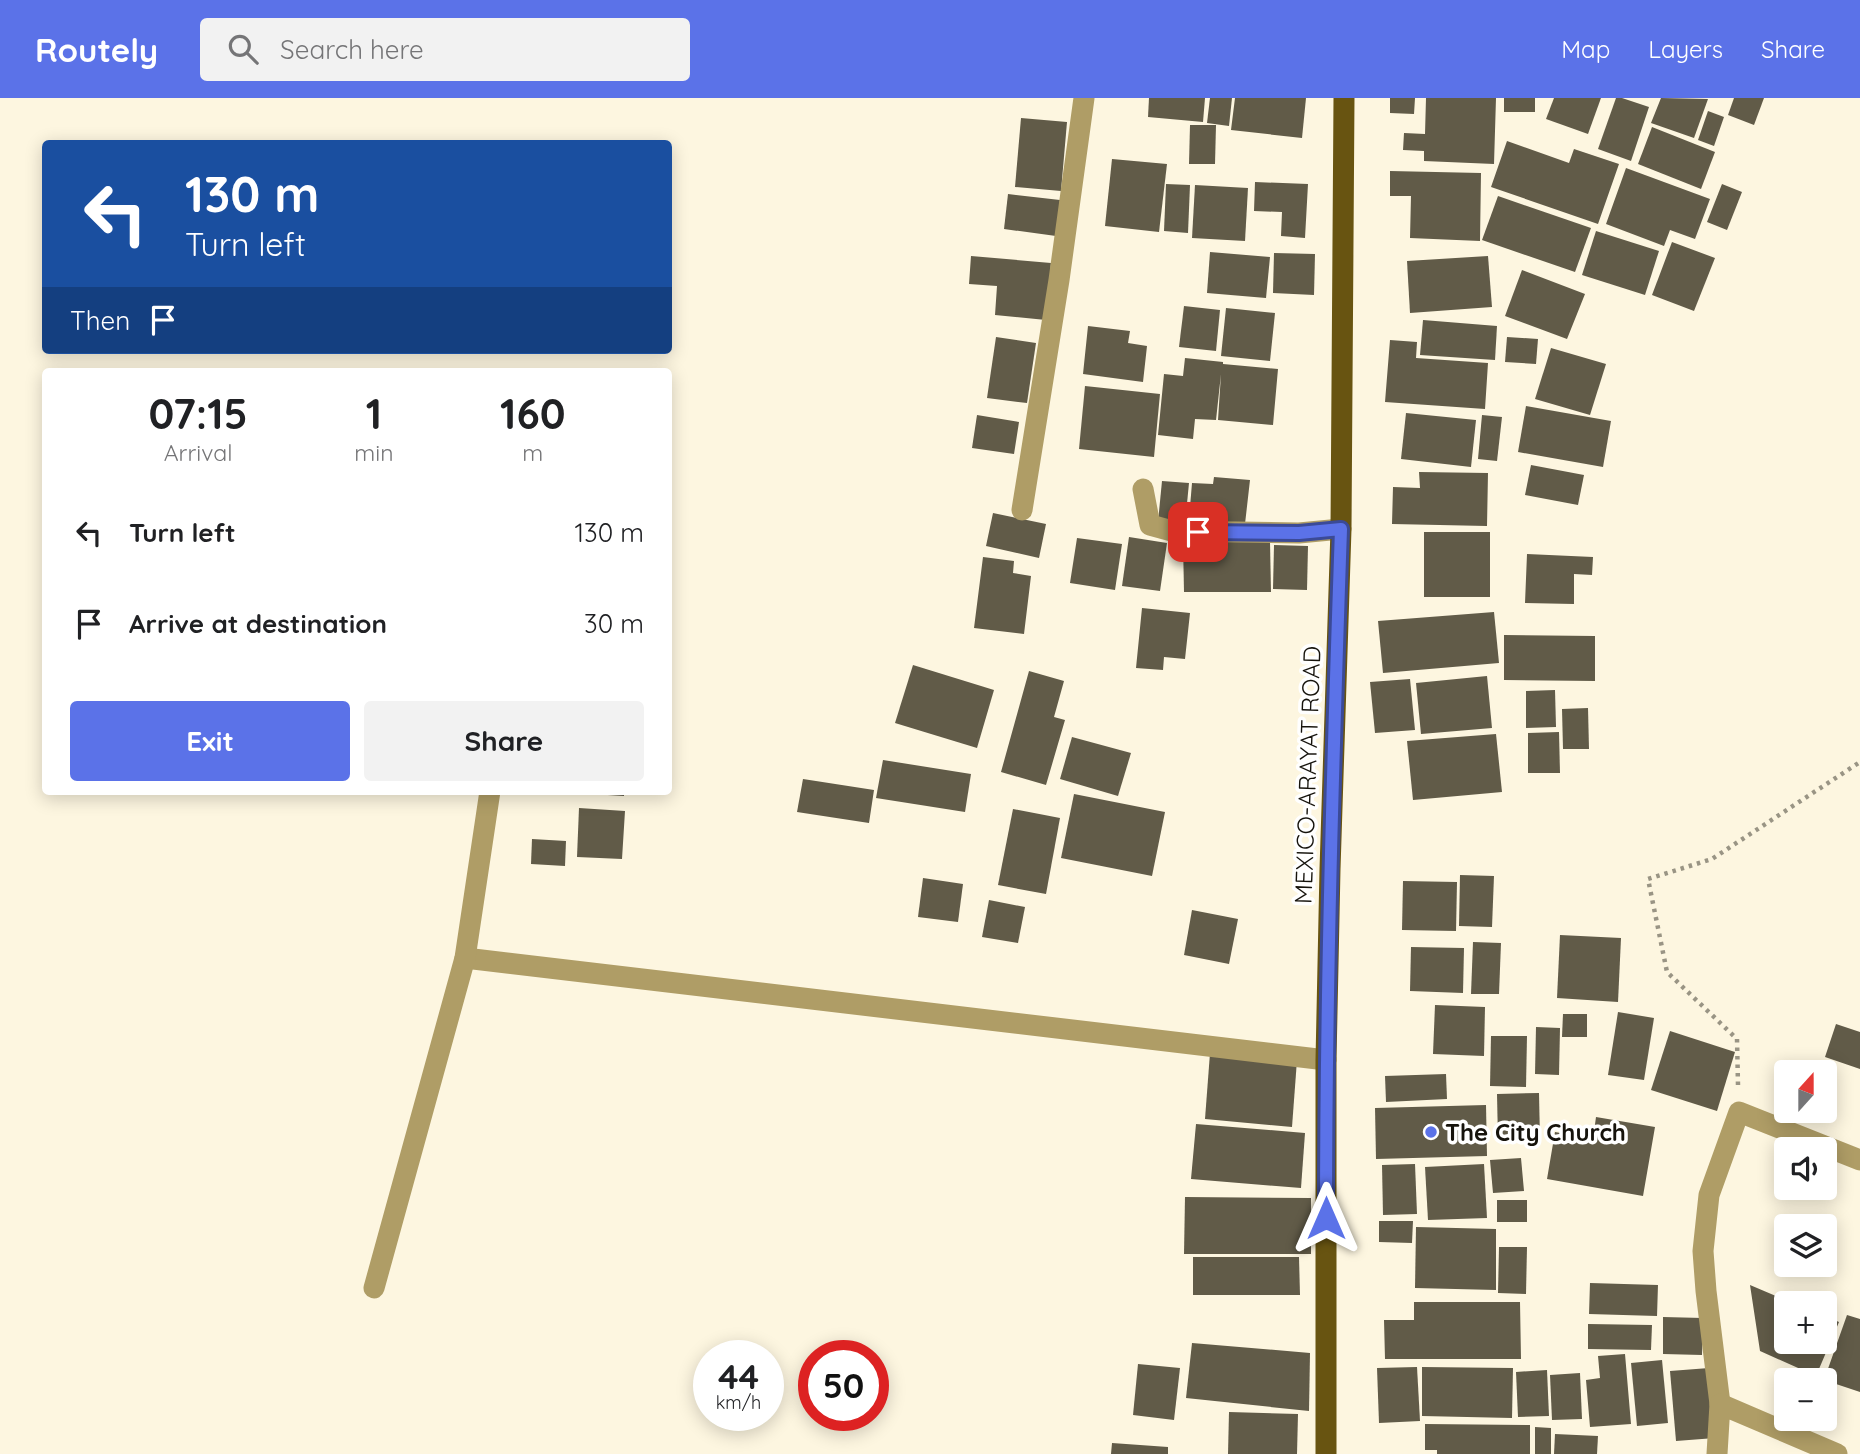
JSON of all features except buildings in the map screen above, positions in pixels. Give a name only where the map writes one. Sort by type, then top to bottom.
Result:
[{"type":"main road","name":"MEXICO-ARAYAT ROAD","points":[[1326,1454],[1326,1060],[1341,529],[1344,98]]},
{"type":"street","points":[[1022,510],[1059,280],[1084,98]]},
{"type":"street","points":[[1143,489],[1150,525],[1172,531],[1299,533],[1341,529]]},
{"type":"street","points":[[374,1288],[466,958],[489,795]]},
{"type":"street","points":[[466,958],[1326,1060]]},
{"type":"street","points":[[1717,1454],[1720,1404],[1703,1251],[1709,1195],[1739,1112],[1860,1160]]},
{"type":"street","points":[[1720,1404],[1838,1454]]},
{"type":"path","points":[[1739,1112],[1737,1040],[1667,972],[1648,879],[1712,859],[1860,762]]},
{"type":"place","name":"The City Church","points":[[1431,1132]]},
{"type":"route","points":[[1198,532],[1299,533],[1341,529],[1330,869],[1326,1218]]}]
